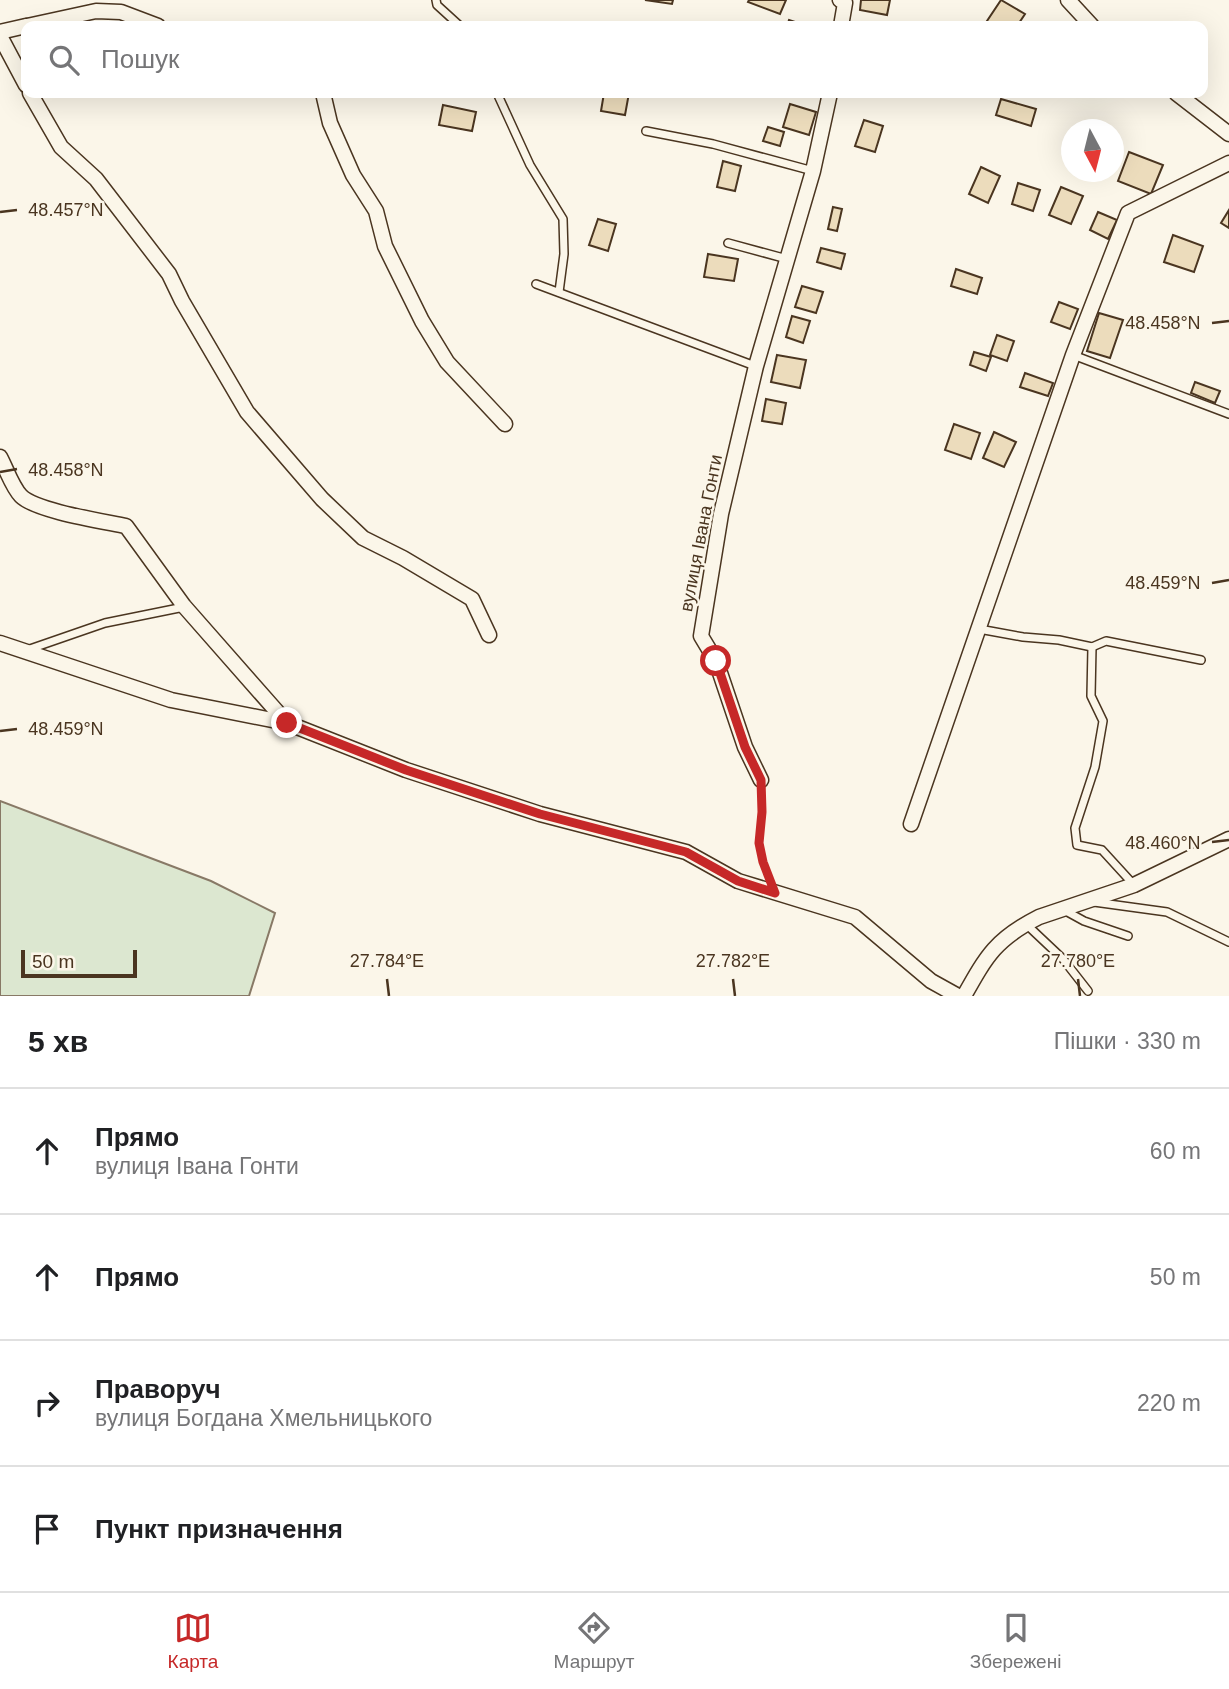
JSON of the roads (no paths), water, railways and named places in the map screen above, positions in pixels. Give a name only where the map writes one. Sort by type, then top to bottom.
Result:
[{"type":"street","points":[[840,0],[845,3],[842,21]]},
{"type":"street","points":[[1068,0],[1087,21]]},
{"type":"street","points":[[50,21],[96,11],[121,12],[145,21]]},
{"type":"street","points":[[21,28],[0,34],[21,75]]},
{"type":"street","points":[[33,98],[61,147],[96,179],[169,274],[247,412],[322,499],[363,538],[472,599],[489,635]]},
{"type":"street","points":[[324,98],[330,123],[353,175],[376,211],[385,246],[422,321],[447,362],[505,424]]},
{"type":"street","name":"вулиця Івана Гонти","points":[[761,780],[745,747],[716,661],[701,636],[721,514],[756,366],[813,171],[829,98]]},
{"type":"street","points":[[1182,98],[1229,134]]},
{"type":"street","points":[[911,824],[1073,355],[1128,213],[1229,163]]},
{"type":"street","points":[[0,457],[21,496],[65,513],[125,526],[184,606],[287,723]]},
{"type":"street","points":[[0,643],[171,700],[287,723],[406,770],[540,814],[686,852],[738,881],[855,917],[931,981],[958,996]]},
{"type":"street","points":[[964,996],[998,942],[1026,924],[1134,885],[1229,839]]},
{"type":"lane","points":[[436,0],[437,5],[455,21]]},
{"type":"lane","points":[[499,98],[530,165],[563,219],[564,254],[559,292]]},
{"type":"lane","points":[[646,131],[713,144],[813,171]]},
{"type":"lane","points":[[728,243],[787,259]]},
{"type":"lane","points":[[536,284],[756,366]]},
{"type":"lane","points":[[1073,355],[1229,414]]},
{"type":"lane","points":[[25,650],[105,623],[184,606]]},
{"type":"lane","points":[[979,629],[1092,647],[1106,641],[1201,660]]},
{"type":"lane","points":[[1092,647],[1091,696],[1103,721],[1096,767],[1075,828],[1077,845],[1102,850],[1134,885]]},
{"type":"lane","points":[[1089,901],[1167,912],[1229,942]]},
{"type":"lane","points":[[1063,909],[1084,921],[1128,936]]},
{"type":"lane","points":[[1026,924],[1063,959],[1088,991]]}]
